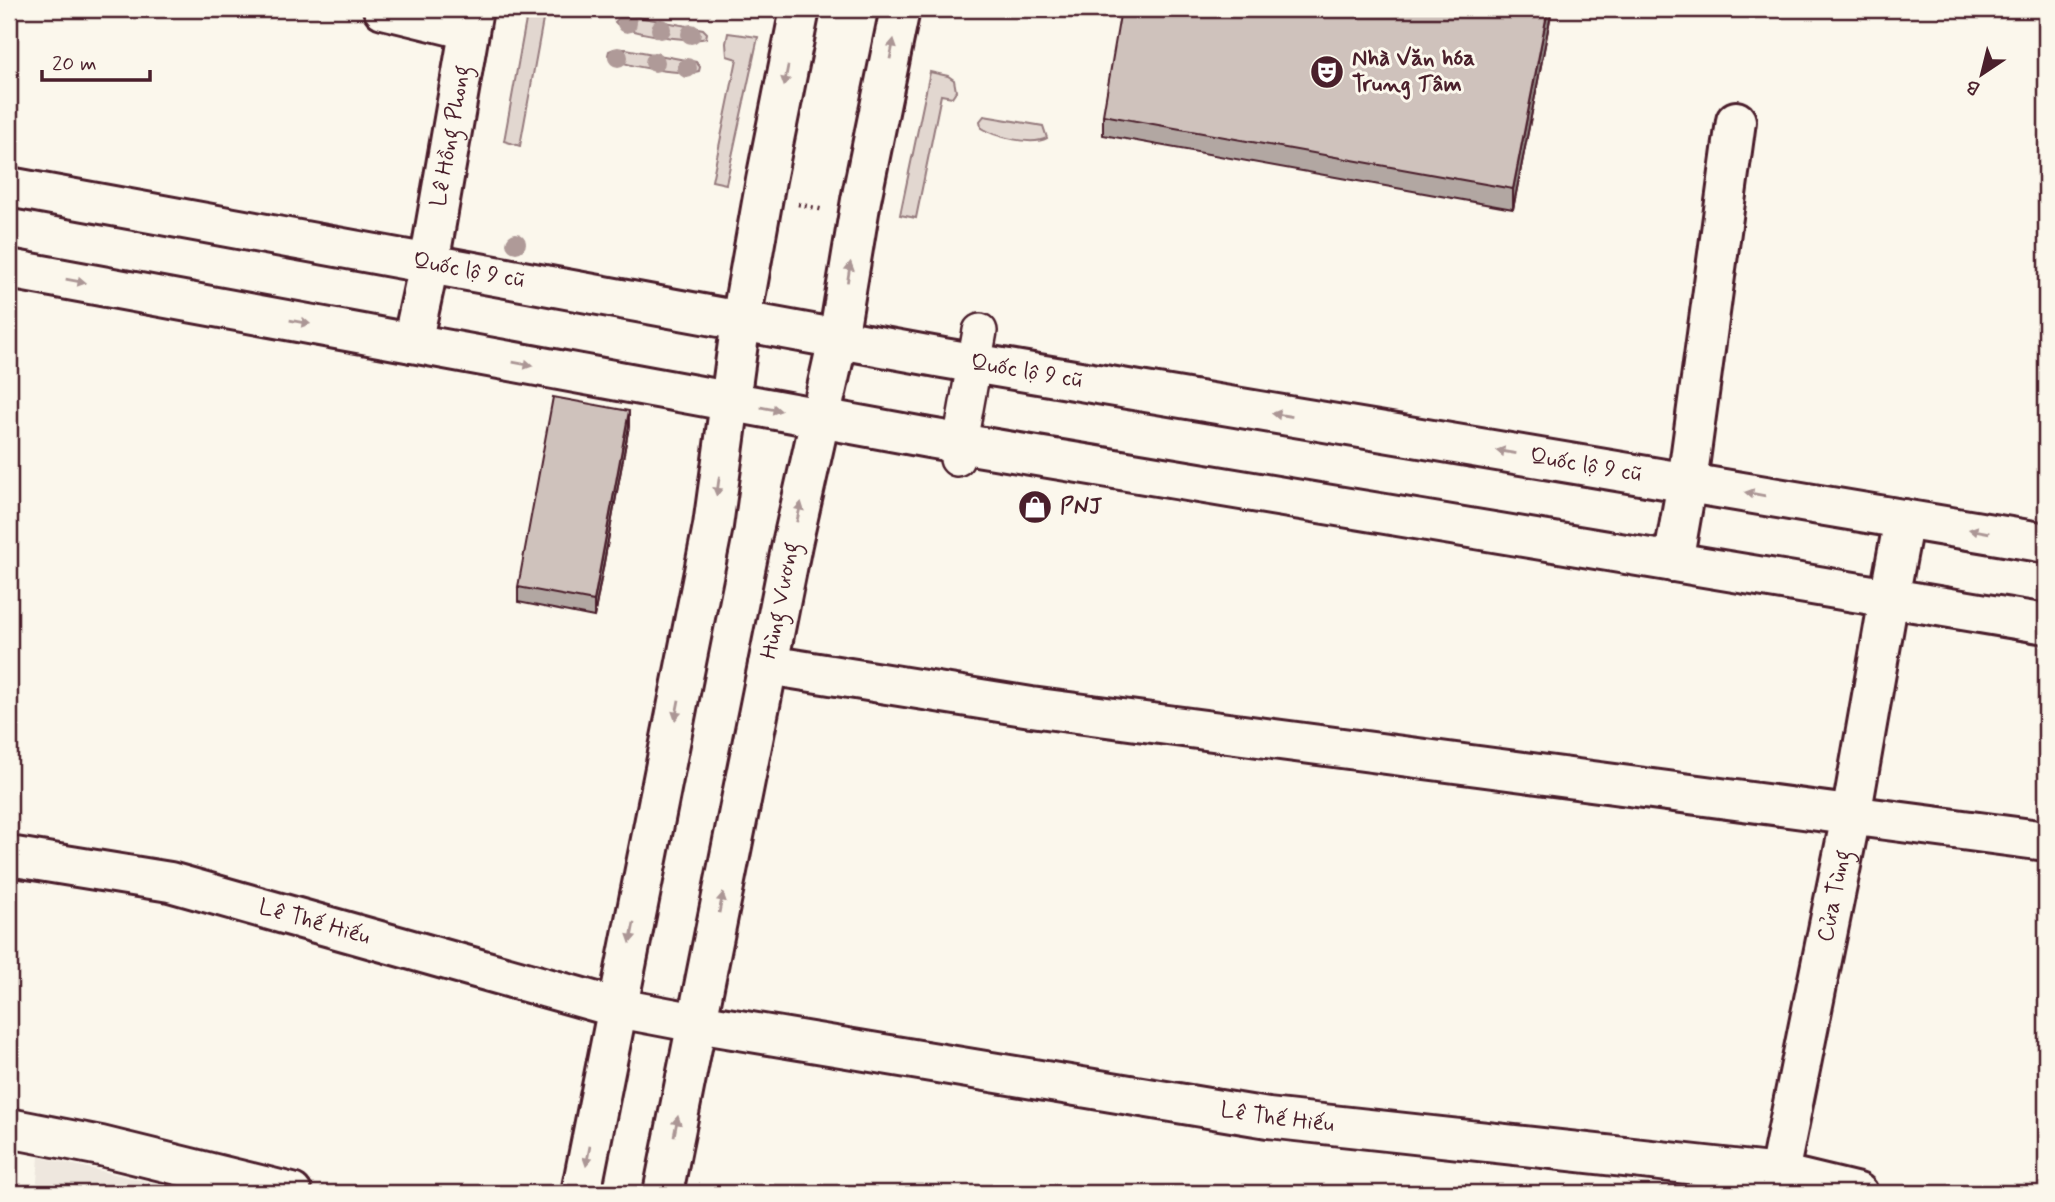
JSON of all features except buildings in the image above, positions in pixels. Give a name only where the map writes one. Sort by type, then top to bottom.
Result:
[{"type":"main road","points":[[383,9],[471,19]]},
{"type":"main road","points":[[581,1193],[713,526],[741,321],[800,9]]},
{"type":"main road","name":"Hùng Vương","points":[[663,1193],[768,665],[838,339],[858,217],[900,9]]},
{"type":"main road","name":"Lê Hồng Phong","points":[[412,343],[429,264],[471,19]]},
{"type":"main road","points":[[1673,562],[1687,482],[1736,121]]},
{"type":"main road","name":"Quốc lộ 9 cũ","points":[[9,187],[838,339],[977,347],[1687,482],[2046,542]]},
{"type":"main road","points":[[9,269],[820,418],[958,451],[1673,562],[2046,624]]},
{"type":"main road","name":"Cửa Tùng","points":[[1777,1184],[1850,816],[1904,519]]},
{"type":"main road","points":[[768,665],[1031,707],[2046,841]]},
{"type":"main road","name":"Lê Thế Hiếu","points":[[9,856],[170,882],[618,1008],[697,1023],[1268,1118],[1858,1193]]},
{"type":"main road","points":[[9,1128],[101,1146],[292,1193]]},
{"type":"street","points":[[958,451],[977,347]]},
{"type":"path","points":[[763,197],[858,217]]},
{"type":"shaded area","points":[[528,9],[545,9],[520,146],[504,141]]},
{"type":"shaded area","points":[[622,16],[703,29],[707,33],[706,38],[674,38],[631,30],[615,22]]},
{"type":"shaded area","points":[[728,33],[758,37],[726,184],[712,181],[737,59],[727,56]]},
{"type":"shaded area","points":[[614,49],[696,62],[700,67],[699,71],[680,72],[637,66],[608,55],[609,51]]},
{"type":"shaded area","points":[[930,72],[954,80],[956,91],[952,97],[941,95],[916,218],[900,215]]},
{"type":"shaded area","points":[[984,116],[1043,126],[1047,138],[1023,141],[995,134],[981,128],[980,121]]},
{"type":"shaded area","points":[[39,1157],[199,1193],[36,1193]]},
{"type":"place","name":"Nhà Văn hóa Trung Tâm","points":[[1327,72]]},
{"type":"place","name":"PNJ","points":[[1035,507]]}]
